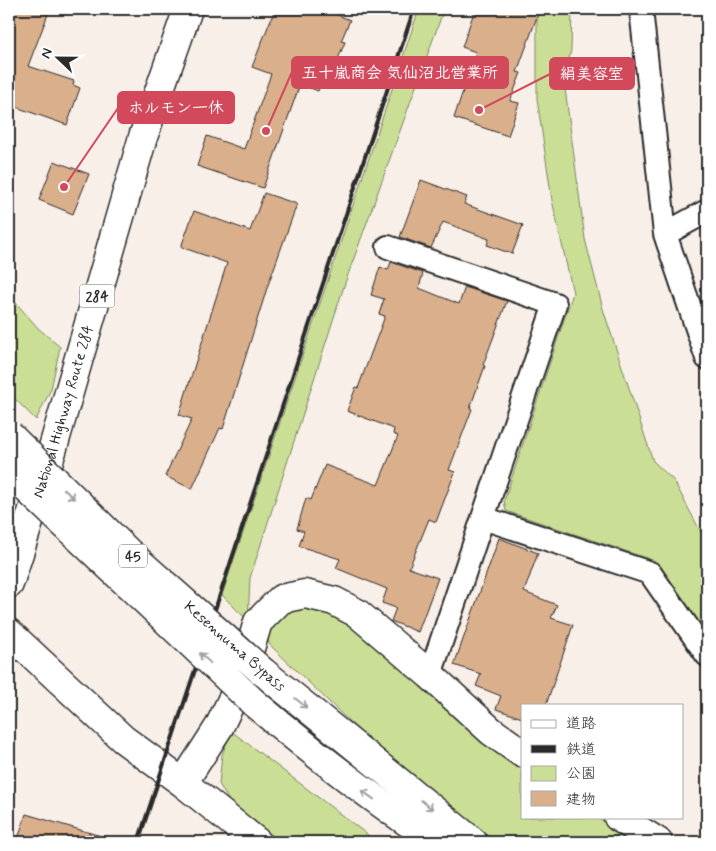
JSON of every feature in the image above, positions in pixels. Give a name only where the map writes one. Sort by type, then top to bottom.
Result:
[{"type":"main road","name":"National Highway Route 284","points":[[9,584],[52,451],[143,137],[188,9]]},
{"type":"main road","name":"Kesennuma Bypass","points":[[9,435],[128,552],[263,672],[473,842]]},
{"type":"main road","name":"Kesennuma Bypass","points":[[9,472],[254,703],[318,758],[397,816],[437,842]]},
{"type":"main road","points":[[183,783],[219,727],[239,685],[258,622],[281,599],[305,594],[334,601],[357,613],[430,675],[491,731],[521,751]]},
{"type":"main road","points":[[9,633],[123,739],[183,783],[257,842]]},
{"type":"main road","points":[[620,818],[658,842]]},
{"type":"street","points":[[641,9],[665,234],[707,358]]},
{"type":"street","points":[[665,234],[707,211]]},
{"type":"street","points":[[388,247],[555,304],[430,675]]},
{"type":"street","points":[[483,518],[650,573],[707,655]]},
{"type":"green space","points":[[419,9],[444,9],[345,283],[250,578],[248,621],[222,595]]},
{"type":"green space","points":[[537,9],[572,9],[571,50],[564,81],[585,239],[603,309],[653,461],[674,481],[707,544],[707,635],[655,561],[506,511],[504,501],[573,293],[552,200],[537,99]]},
{"type":"green space","points":[[9,295],[38,328],[60,347],[51,389],[36,420],[9,393]]},
{"type":"green space","points":[[307,604],[326,606],[356,627],[521,766],[521,818],[599,818],[636,842],[494,842],[450,810],[354,726],[269,644],[267,632],[285,612]]},
{"type":"green space","points":[[231,731],[377,842],[281,842],[229,801],[219,784],[222,755]]},
{"type":"building","points":[[9,9],[50,9],[28,66],[74,81],[73,85],[80,88],[67,125],[13,106],[11,112],[9,111]]},
{"type":"building","points":[[275,9],[323,9],[350,20],[341,41],[345,42],[336,64],[330,62],[318,91],[300,84],[263,188],[197,166],[207,136],[244,149],[271,74],[252,67]]},
{"type":"building","points":[[475,9],[522,9],[538,14],[517,72],[521,73],[510,101],[519,103],[508,136],[454,118],[476,52],[462,47]]},
{"type":"building","points":[[54,161],[89,174],[73,214],[39,200]]},
{"type":"building","points":[[421,180],[467,197],[464,204],[523,225],[512,254],[487,245],[489,239],[443,222],[431,248],[400,237]]},
{"type":"building","points":[[264,193],[297,204],[268,285],[223,429],[220,428],[192,489],[165,476],[192,419],[179,415],[227,263],[181,247],[194,211],[250,231]]},
{"type":"building","points":[[391,262],[423,273],[419,288],[459,304],[465,287],[507,301],[483,365],[485,366],[470,408],[472,409],[449,470],[455,472],[436,522],[429,519],[409,568],[438,578],[418,632],[391,621],[396,608],[382,603],[387,589],[336,568],[340,559],[299,546],[304,531],[297,529],[306,498],[311,500],[325,465],[378,485],[398,436],[393,434],[394,429],[347,411],[356,387],[358,388],[385,316],[379,314],[384,299],[371,295],[380,267],[388,270]]},
{"type":"building","points":[[499,538],[538,553],[524,592],[557,605],[551,618],[573,625],[546,704],[521,704],[521,718],[496,709],[501,696],[476,686],[481,674],[454,665]]},
{"type":"building","points":[[26,814],[101,836],[100,842],[17,842]]},
{"type":"railway","points":[[138,842],[414,9]]},
{"type":"place","name":"絹美容室","points":[[479,110]]},
{"type":"place","name":"五十嵐商会 気仙沼北営業所","points":[[266,131]]},
{"type":"place","name":"ホルモン一休","points":[[64,187]]}]
